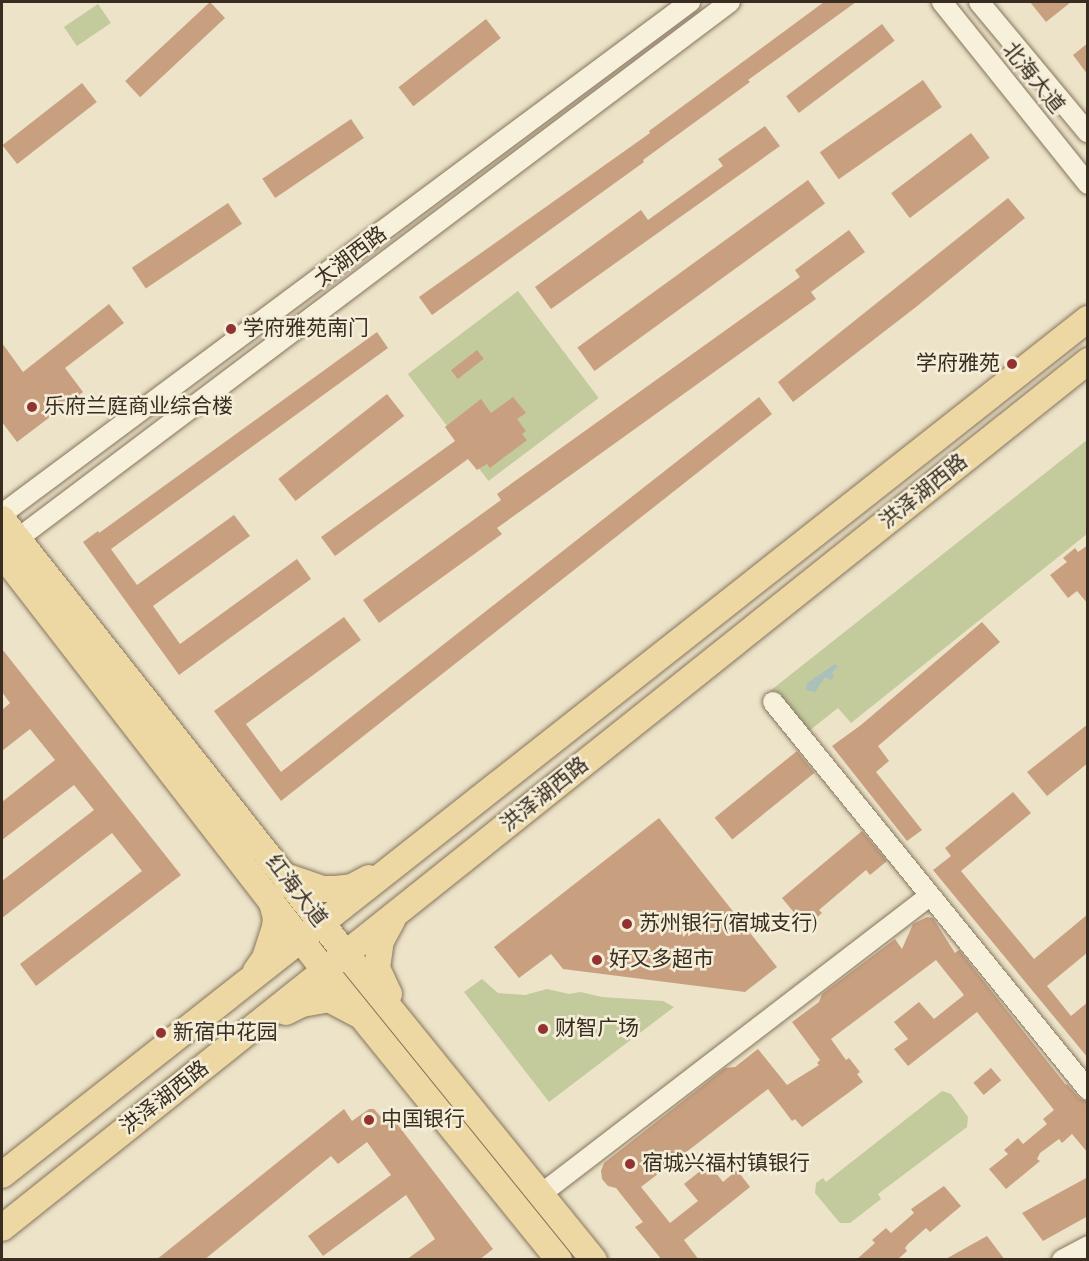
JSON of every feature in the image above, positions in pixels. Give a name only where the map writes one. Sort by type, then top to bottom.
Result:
[{"type":"main road","name":"洪泽湖西路","points":[[2,1175],[397,866],[1088,319]]},
{"type":"main road","points":[[1058,343],[1075,343],[1081,349],[1085,364]]},
{"type":"main road","name":"洪泽湖西路","points":[[2,1228],[1085,364]]},
{"type":"main road","name":"红海大道","points":[[2,519],[7,548],[325,970],[559,1260]]},
{"type":"main road","name":"红海大道","points":[[7,548],[285,876],[594,1260]]},
{"type":"main road","points":[[417,850],[413,859],[419,874],[425,879],[439,880]]},
{"type":"main road","points":[[285,876],[323,889],[336,889],[352,887],[397,866]]},
{"type":"main road","points":[[247,983],[265,958],[271,945],[276,918],[271,899]]},
{"type":"main road","points":[[394,915],[381,941],[377,968],[411,1034]]},
{"type":"main road","points":[[215,1008],[231,1014],[247,1033],[302,1004],[329,999],[365,1019]]},
{"type":"street","name":"太湖西路","points":[[2,514],[690,2]]},
{"type":"street","name":"太湖西路","points":[[7,548],[730,2]]},
{"type":"street","name":"北海大道","points":[[942,2],[1085,175]]},
{"type":"street","name":"北海大道","points":[[979,2],[1088,133]]},
{"type":"street","points":[[772,702],[1088,1090]]},
{"type":"street","points":[[541,1194],[929,896]]},
{"type":"street","points":[[1062,1260],[1088,1245]]},
{"type":"green space","points":[[98,4],[111,23],[77,46],[64,27]]},
{"type":"green space","points":[[518,291],[599,398],[488,481],[408,374]]},
{"type":"green space","points":[[1087,440],[1087,534],[851,723],[838,708],[805,734],[770,691]]},
{"type":"green space","points":[[482,979],[498,993],[525,995],[547,989],[569,994],[580,992],[602,997],[663,1001],[674,1007],[549,1102],[464,992]]},
{"type":"green space","points":[[942,1091],[951,1094],[968,1117],[967,1127],[878,1194],[881,1199],[850,1223],[840,1223],[815,1193],[816,1183],[823,1178],[826,1182]]},
{"type":"water","points":[[835,664],[838,666],[832,673],[834,677],[832,680],[825,677],[815,692],[806,690],[807,683]]},
{"type":"building","points":[[210,2],[225,18],[140,97],[125,81]]},
{"type":"building","points":[[824,2],[856,2],[748,80],[750,82],[643,160],[644,162],[432,315],[419,297],[650,133],[649,131]]},
{"type":"building","points":[[1030,2],[1071,2],[1046,22]]},
{"type":"building","points":[[486,19],[501,38],[413,106],[399,87]]},
{"type":"building","points":[[882,24],[895,41],[799,113],[786,96]]},
{"type":"building","points":[[1088,43],[1088,75],[1073,55]]},
{"type":"building","points":[[923,80],[942,107],[839,179],[820,152]]},
{"type":"building","points":[[82,83],[97,102],[17,164],[2,145]]},
{"type":"building","points":[[351,119],[364,138],[275,198],[262,179]]},
{"type":"building","points":[[765,126],[780,146],[551,309],[535,287],[641,210],[648,220],[723,166],[718,159]]},
{"type":"building","points":[[971,133],[990,158],[910,218],[891,193]]},
{"type":"building","points":[[808,180],[825,203],[594,371],[577,348]]},
{"type":"building","points":[[1008,198],[1025,218],[916,307],[793,402],[778,382]]},
{"type":"building","points":[[228,203],[242,224],[146,289],[132,268]]},
{"type":"building","points":[[849,230],[865,252],[811,292],[816,299],[497,528],[502,534],[379,623],[363,600],[501,500],[497,494],[800,277],[795,270]]},
{"type":"building","name":"乐府兰庭商业综合楼","points":[[109,304],[124,323],[65,368],[83,392],[17,442],[2,422],[2,343],[23,372]]},
{"type":"building","points":[[377,332],[388,348],[111,549],[137,585],[234,515],[250,536],[153,606],[180,644],[297,559],[311,579],[179,675],[83,542],[98,531],[99,533]]},
{"type":"building","points":[[477,350],[484,359],[458,379],[451,370]]},
{"type":"building","points":[[387,394],[404,416],[295,501],[278,479]]},
{"type":"building","points":[[513,397],[526,413],[517,419],[526,431],[522,434],[527,440],[490,468],[487,464],[477,470],[468,459],[335,556],[321,537],[455,441],[445,427],[481,399],[491,413]]},
{"type":"building","points":[[759,397],[772,414],[281,801],[214,711],[344,617],[361,640],[246,724],[281,772]]},
{"type":"building","points":[[1088,545],[1088,604],[1077,591],[1068,598],[1050,575],[1067,562],[1063,558],[1075,548],[1078,552]]},
{"type":"building","points":[[982,622],[1000,642],[878,746],[889,761],[876,772],[922,830],[907,841],[832,746],[861,725]]},
{"type":"building","points":[[2,649],[181,875],[36,986],[20,964],[142,871],[112,833],[2,918],[2,881],[94,810],[74,785],[2,840],[2,802],[55,760],[30,729],[2,751],[2,710],[10,703],[2,692]]},
{"type":"building","points":[[1088,724],[1088,763],[1047,796],[1027,772]]},
{"type":"building","points":[[797,751],[815,773],[732,839],[715,818]]},
{"type":"building","points":[[1013,792],[1031,813],[961,871],[1034,959],[1088,914],[1088,952],[1047,986],[1071,1016],[1088,1002],[1088,1058],[933,870],[951,856],[945,848]]},
{"type":"building","points":[[659,818],[777,967],[745,992],[563,969],[551,954],[519,978],[494,947]]},
{"type":"building","points":[[862,831],[887,861],[870,875],[866,870],[819,910],[822,913],[806,927],[782,898]]},
{"type":"building","points":[[927,917],[933,918],[955,953],[959,950],[1066,1085],[1079,1098],[1088,1102],[1088,1153],[1072,1134],[1062,1143],[1059,1139],[1040,1153],[1037,1159],[1040,1161],[1006,1189],[989,1169],[1008,1154],[1004,1150],[1018,1138],[1023,1144],[1047,1124],[1043,1119],[1054,1110],[977,1012],[908,1066],[894,1049],[908,1039],[894,1022],[919,1002],[934,1019],[964,995],[936,960],[831,1039],[846,1060],[849,1058],[860,1072],[857,1074],[863,1082],[802,1127],[795,1119],[792,1121],[768,1089],[641,1187],[670,1223],[698,1201],[684,1184],[709,1164],[723,1182],[737,1170],[750,1187],[684,1240],[699,1260],[662,1260],[635,1227],[643,1222],[616,1188],[608,1186],[602,1179],[601,1171],[604,1163],[725,1068],[735,1067],[758,1049],[787,1085],[819,1065],[817,1063],[820,1060],[792,1022],[819,1002],[822,994],[895,939],[902,949],[913,924]]},
{"type":"building","points":[[991,1068],[1001,1080],[984,1095],[973,1083]]},
{"type":"building","points":[[344,1109],[352,1121],[369,1109],[374,1109],[380,1116],[388,1112],[493,1249],[479,1260],[406,1260],[435,1239],[406,1195],[323,1256],[308,1236],[391,1175],[367,1142],[338,1164],[331,1156],[204,1260],[156,1260]]},
{"type":"building","points":[[1088,1177],[1088,1216],[1043,1241],[1022,1213]]},
{"type":"building","points":[[944,1186],[961,1206],[930,1232],[926,1228],[908,1244],[905,1248],[907,1251],[897,1260],[856,1260],[875,1243],[872,1240],[886,1228],[891,1233],[914,1213],[911,1209]]},
{"type":"building","points":[[987,1236],[1005,1260],[944,1260]]},
{"type":"place","name":"学府雅苑南门","points":[[231,329]]},
{"type":"place","name":"学府雅苑","points":[[1012,364]]},
{"type":"place","name":"乐府兰庭商业综合楼","points":[[32,407]]},
{"type":"place","name":"苏州银行(宿城支行)","points":[[627,924]]},
{"type":"place","name":"好又多超市","points":[[597,960]]},
{"type":"place","name":"财智广场","points":[[543,1029]]},
{"type":"place","name":"新宿中花园","points":[[161,1033]]},
{"type":"place","name":"中国银行","points":[[369,1120]]},
{"type":"place","name":"宿城兴福村镇银行","points":[[630,1164]]}]
